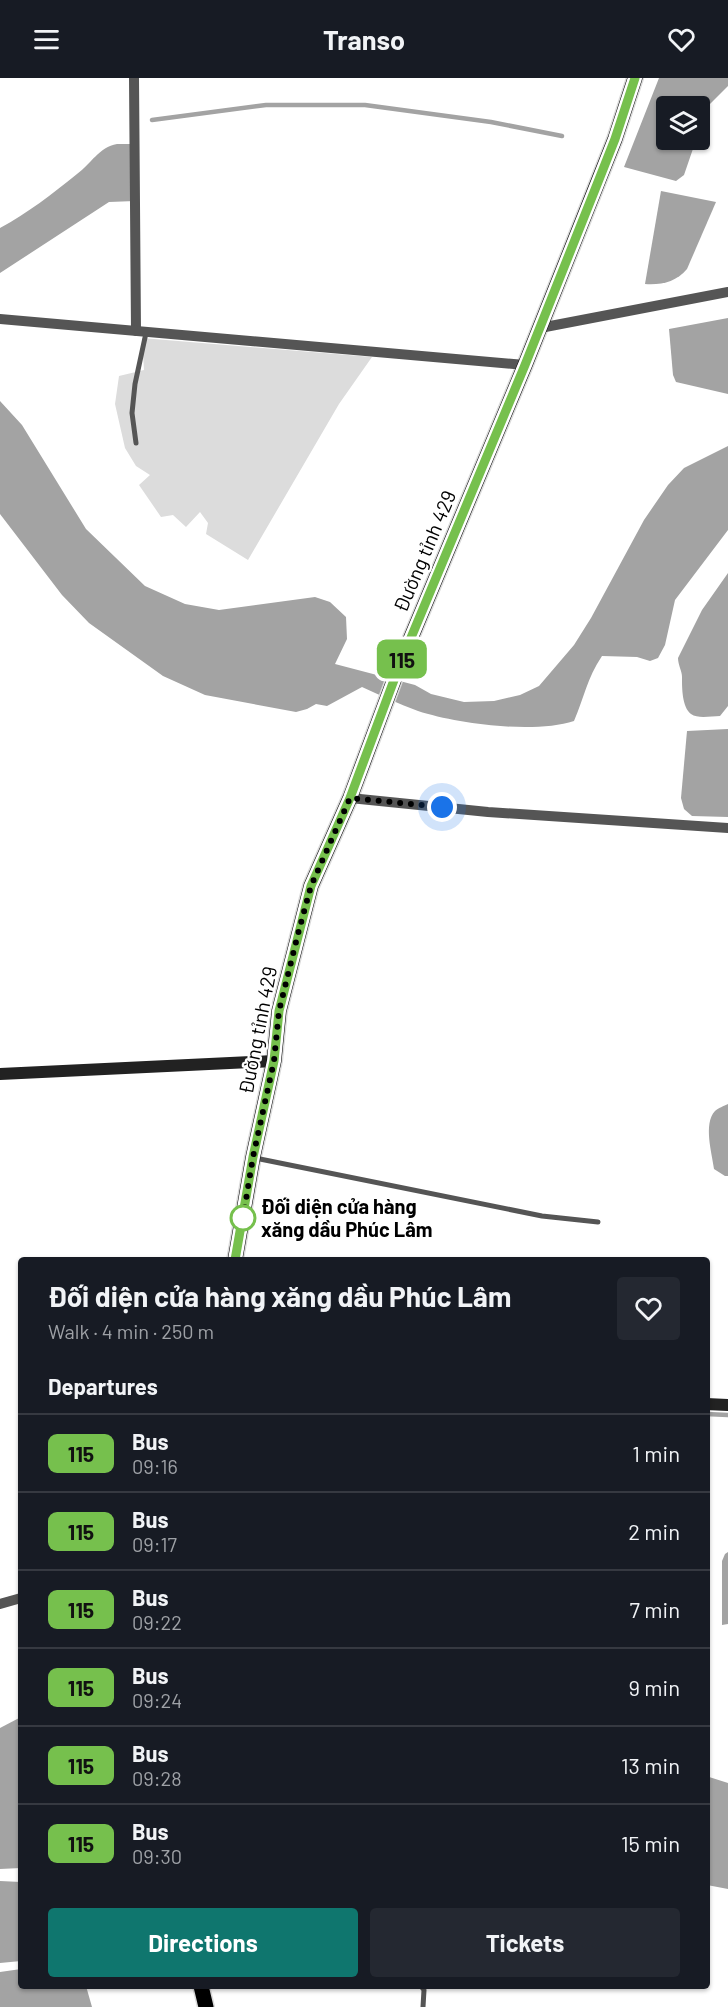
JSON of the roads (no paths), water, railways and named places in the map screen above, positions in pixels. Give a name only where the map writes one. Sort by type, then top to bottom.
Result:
[{"type":"main road","name":"Đường tỉnh 429","points":[[236,1257],[253,1157],[274,1061],[279,1011],[311,886],[350,798],[400,664],[540,328],[615,139],[635,78]]},
{"type":"main road","points":[[202,1989],[206,2007]]},
{"type":"street","points":[[134,78],[141,331]]},
{"type":"street","points":[[540,328],[728,292]]},
{"type":"street","points":[[0,319],[525,365]]},
{"type":"street","points":[[350,798],[488,812],[728,828]]},
{"type":"street","points":[[0,1074],[274,1061]]},
{"type":"street","points":[[710,1404],[728,1405]]},
{"type":"street","points":[[0,1604],[18,1599]]},
{"type":"lane","points":[[136,443],[132,413],[141,331]]},
{"type":"lane","points":[[253,1157],[542,1216],[598,1222]]},
{"type":"lane","points":[[423,1989],[423,2007]]},
{"type":"waterway","points":[[152,120],[266,105],[365,105],[491,122],[562,136]]},
{"type":"waterway","points":[[710,1414],[728,1415]]},
{"type":"place","name":"Đối diện cửa hàng xăng dầu Phúc Lâm","points":[[243,1218]]}]
